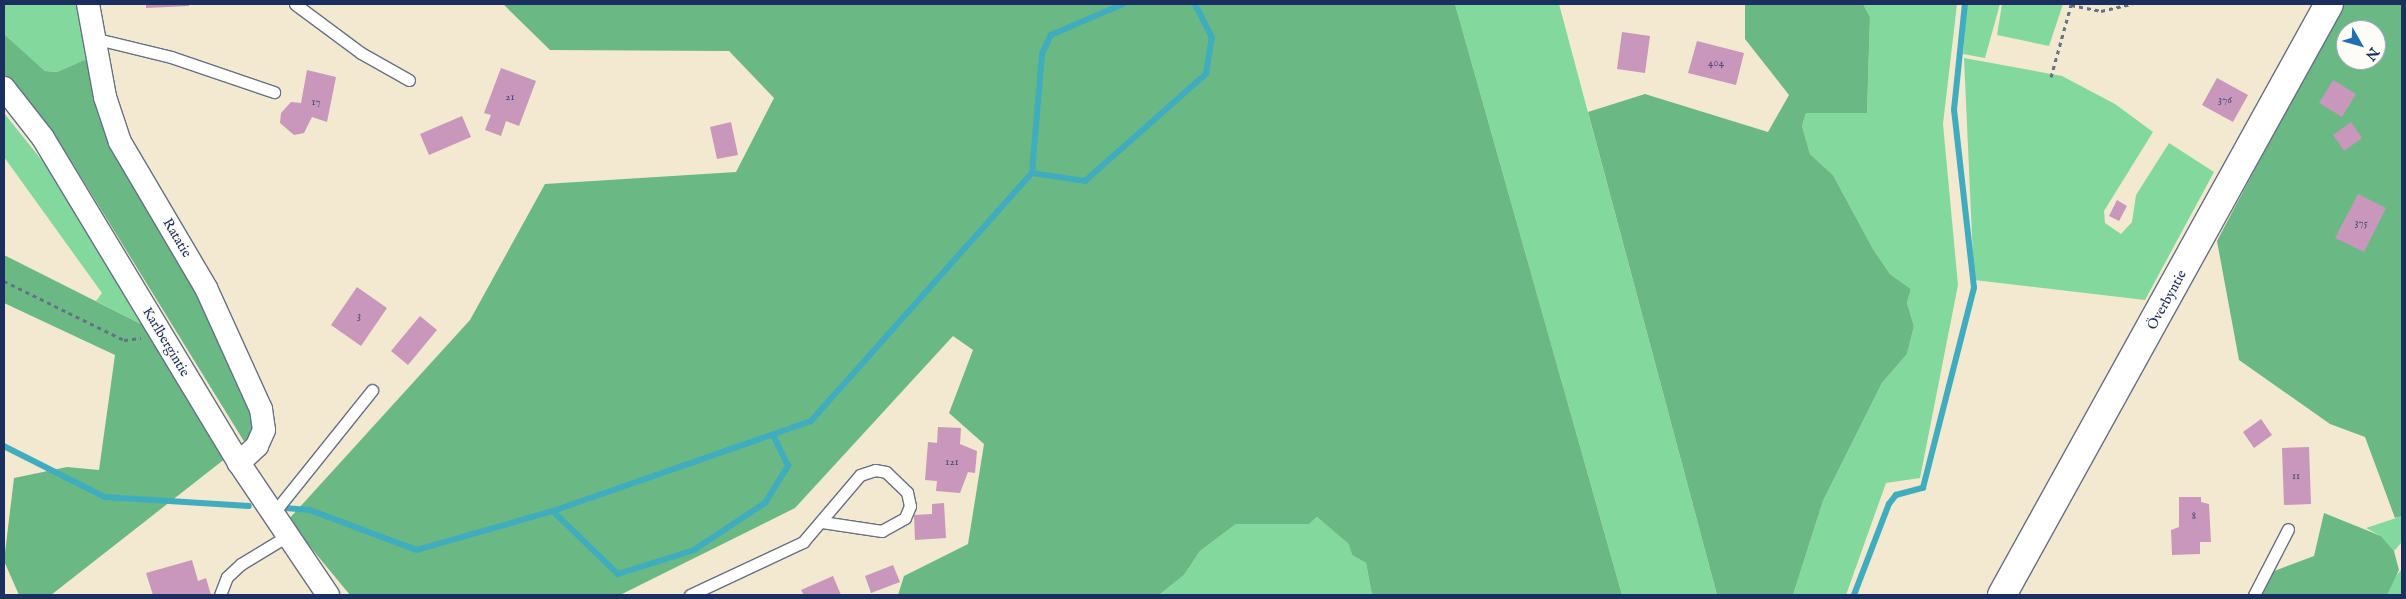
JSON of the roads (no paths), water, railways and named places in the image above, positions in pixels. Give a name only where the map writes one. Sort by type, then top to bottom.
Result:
[{"type":"street","name":"Ratatie","points":[[88,4],[93,38],[120,142],[206,288],[261,410],[264,430],[257,446],[239,463]]},
{"type":"street","name":"Överbyntie","points":[[2002,595],[2329,4]]},
{"type":"street","name":"Karlbergintie","points":[[4,88],[43,138],[239,463],[272,515],[328,595]]},
{"type":"lane","points":[[295,4],[360,53],[409,80]]},
{"type":"lane","points":[[93,38],[172,57],[274,92]]},
{"type":"lane","points":[[272,515],[372,390]]},
{"type":"lane","points":[[690,595],[803,542],[822,522],[844,489],[875,470],[886,472],[907,492],[910,506],[905,518],[882,531],[822,522]]},
{"type":"lane","points":[[2254,595],[2288,528]]},
{"type":"lane","points":[[220,595],[227,577],[241,564],[287,536]]},
{"type":"waterway","points":[[286,508],[310,510],[417,550],[553,511],[811,421],[1032,173],[1042,54],[1051,35],[1123,4]]},
{"type":"waterway","points":[[1032,173],[1085,181],[1206,74],[1212,38],[1195,4]]},
{"type":"waterway","points":[[1854,595],[1889,504],[1896,495],[1923,488],[1974,288],[1954,110],[1965,4]]},
{"type":"waterway","points":[[553,511],[618,574],[694,550],[765,503],[788,466],[773,435]]},
{"type":"waterway","points":[[4,446],[105,497],[249,506]]}]
